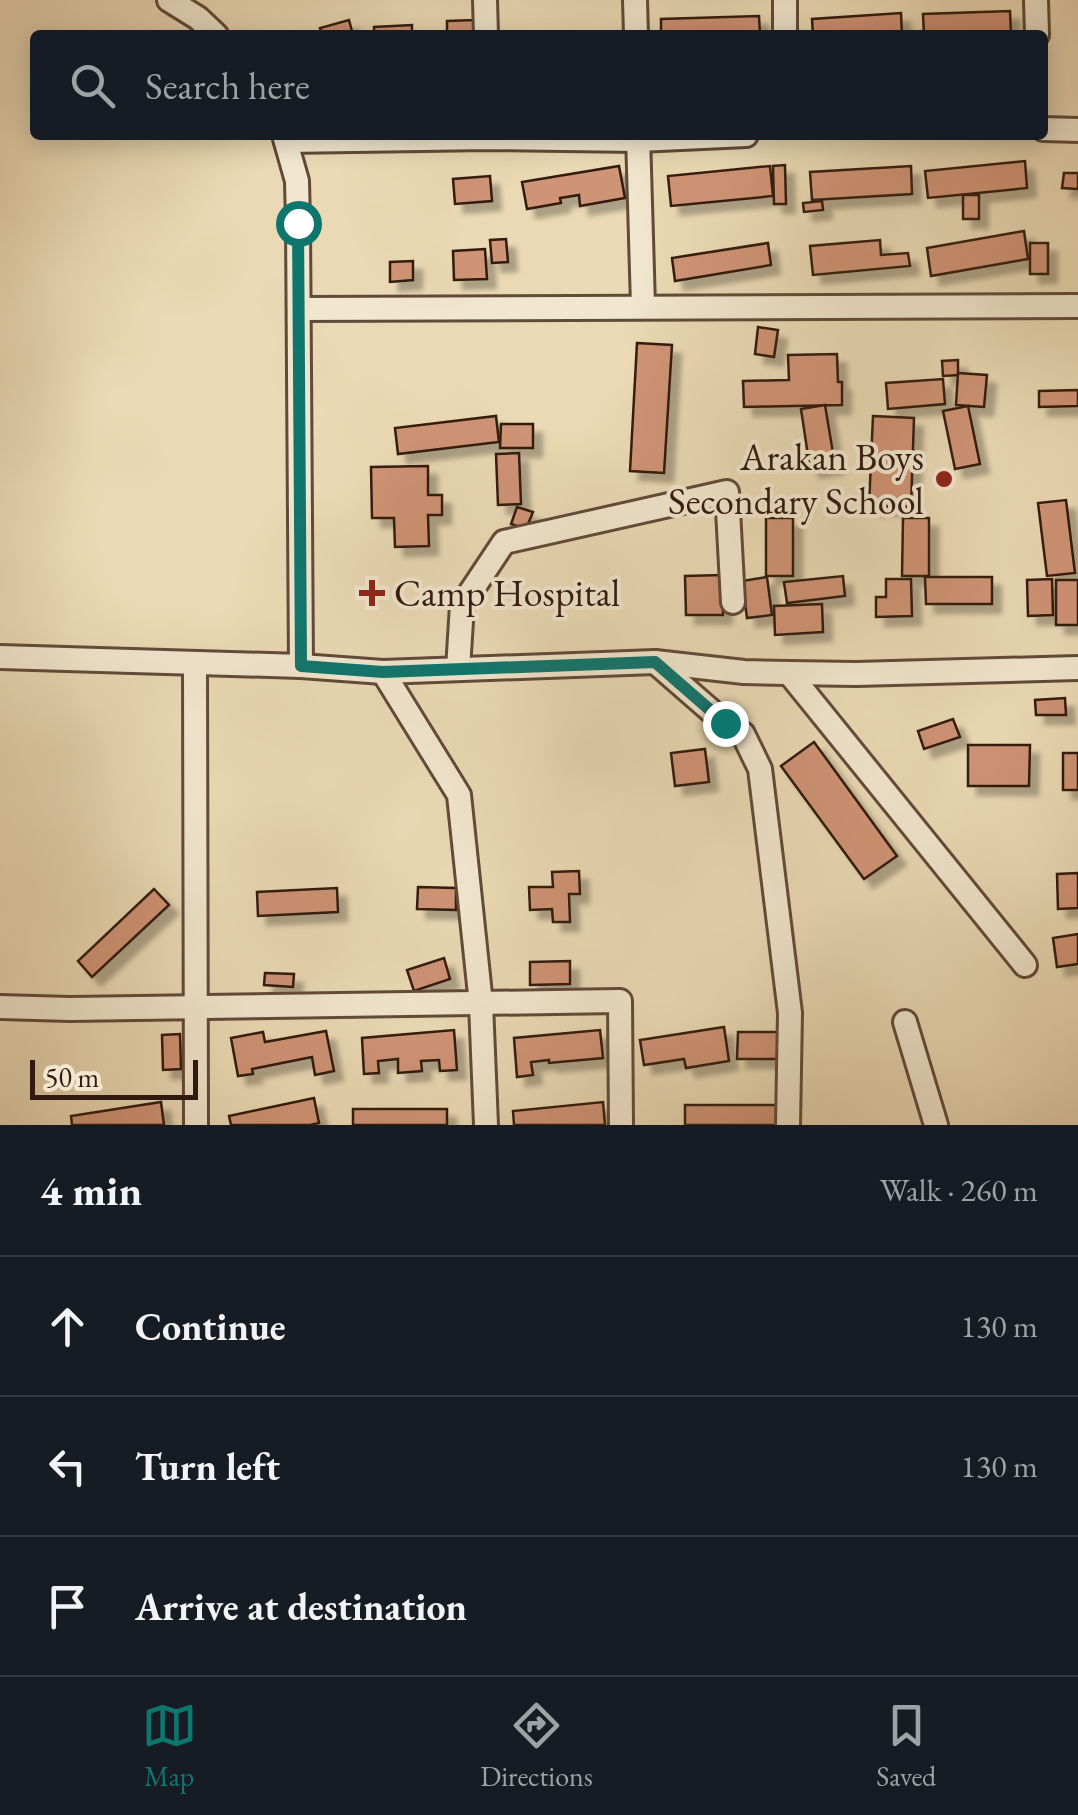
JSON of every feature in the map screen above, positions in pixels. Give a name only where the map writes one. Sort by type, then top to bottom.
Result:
[{"type":"lane","points":[[169,0],[211,30]]},
{"type":"lane","points":[[485,0],[486,30]]},
{"type":"lane","points":[[635,0],[636,30]]},
{"type":"lane","points":[[785,0],[786,30]]},
{"type":"lane","points":[[1036,0],[1037,30]]},
{"type":"lane","points":[[1048,130],[1078,130]]},
{"type":"lane","points":[[286,140],[296,181],[300,309],[301,666]]},
{"type":"lane","points":[[638,140],[643,306]]},
{"type":"lane","points":[[300,309],[1078,306]]},
{"type":"lane","points":[[458,669],[462,605],[504,542],[727,492],[733,602]]},
{"type":"lane","points":[[0,657],[383,672],[655,662],[744,672],[856,674],[1078,668]]},
{"type":"lane","points":[[655,662],[743,734],[760,768],[790,1013],[788,1125]]},
{"type":"lane","points":[[195,664],[196,1125]]},
{"type":"lane","points":[[383,672],[458,795],[481,1004],[486,1125]]},
{"type":"lane","points":[[789,673],[1025,965]]},
{"type":"lane","points":[[0,1008],[620,1001],[621,1125]]},
{"type":"lane","points":[[905,1022],[936,1125]]},
{"type":"building","points":[[1010,11],[1011,30],[924,30],[923,14]]},
{"type":"building","points":[[901,13],[902,30],[813,30],[812,19]]},
{"type":"building","points":[[759,16],[760,30],[661,30],[661,19]]},
{"type":"building","points":[[349,20],[352,30],[321,30]]},
{"type":"building","points":[[475,20],[475,30],[447,30],[447,21]]},
{"type":"building","points":[[412,25],[412,30],[374,30]]},
{"type":"building","points":[[1025,161],[1027,188],[928,198],[925,171]]},
{"type":"building","points":[[785,165],[786,204],[774,204],[773,166]]},
{"type":"building","points":[[619,166],[625,198],[580,206],[579,195],[560,198],[561,203],[527,209],[522,182]]},
{"type":"building","points":[[770,166],[773,196],[671,206],[668,176]]},
{"type":"building","points":[[911,166],[912,194],[812,200],[810,172]]},
{"type":"building","points":[[1064,173],[1078,173],[1078,189],[1062,188]]},
{"type":"building","points":[[490,176],[492,201],[455,204],[453,179]]},
{"type":"building","points":[[963,195],[979,195],[979,219],[963,219]]},
{"type":"building","points":[[822,201],[823,210],[804,212],[803,203]]},
{"type":"building","points":[[1024,231],[1028,259],[931,276],[927,248]]},
{"type":"building","points":[[506,239],[508,262],[492,263],[490,240]]},
{"type":"building","points":[[880,240],[881,255],[908,253],[910,266],[813,275],[810,246]]},
{"type":"building","points":[[768,243],[771,265],[675,281],[672,258]]},
{"type":"building","points":[[1030,243],[1048,243],[1048,274],[1030,274]]},
{"type":"building","points":[[485,249],[487,279],[454,280],[453,251]]},
{"type":"building","points":[[413,261],[413,280],[390,282],[390,262]]},
{"type":"building","points":[[758,327],[778,330],[774,357],[755,354]]},
{"type":"building","points":[[637,343],[672,345],[664,473],[630,471]]},
{"type":"building","points":[[837,354],[842,405],[744,407],[743,381],[789,380],[788,355]]},
{"type":"building","points":[[958,360],[958,375],[943,376],[942,361]]},
{"type":"building","points":[[958,373],[987,375],[984,407],[956,405]]},
{"type":"building","points":[[943,379],[945,404],[888,409],[886,383]]},
{"type":"building","points":[[1078,390],[1078,406],[1039,407],[1039,391]]},
{"type":"building","points":[[825,405],[835,465],[810,469],[801,409]]},
{"type":"building","points":[[968,406],[980,464],[955,469],[943,411]]},
{"type":"building","points":[[496,416],[499,442],[398,454],[395,428]]},
{"type":"building","points":[[873,416],[914,418],[911,507],[869,506]]},
{"type":"building","points":[[501,424],[533,424],[533,448],[500,448]]},
{"type":"building","points":[[519,453],[521,504],[498,505],[496,454]]},
{"type":"building","points":[[428,466],[428,495],[442,495],[442,515],[428,515],[429,546],[395,547],[394,518],[372,518],[371,467]]},
{"type":"building","points":[[1066,500],[1075,573],[1047,576],[1038,503]]},
{"type":"building","points":[[517,507],[533,512],[526,529],[511,524]]},
{"type":"building","points":[[766,518],[793,518],[793,576],[766,576]]},
{"type":"building","points":[[903,518],[929,518],[929,576],[902,576]]},
{"type":"building","points":[[722,575],[723,615],[686,615],[685,576]]},
{"type":"building","points":[[843,576],[845,596],[787,603],[784,582]]},
{"type":"building","points":[[767,577],[772,615],[747,618],[742,581]]},
{"type":"building","points":[[925,577],[992,577],[992,604],[926,604]]},
{"type":"building","points":[[886,579],[911,579],[912,616],[876,617],[876,597],[886,597]]},
{"type":"building","points":[[1052,579],[1053,615],[1028,616],[1027,580]]},
{"type":"building","points":[[1056,580],[1078,580],[1078,625],[1056,625]]},
{"type":"building","points":[[822,604],[823,632],[775,635],[774,606]]},
{"type":"building","points":[[1065,698],[1066,715],[1036,715],[1035,700]]},
{"type":"building","points":[[953,719],[960,737],[924,749],[918,731]]},
{"type":"building","points":[[814,742],[897,856],[864,879],[781,766]]},
{"type":"building","points":[[968,745],[1030,745],[1029,786],[968,786]]},
{"type":"building","points":[[705,749],[709,782],[675,786],[671,753]]},
{"type":"building","points":[[1063,753],[1078,753],[1078,790],[1063,790]]},
{"type":"building","points":[[579,871],[580,894],[569,894],[570,922],[553,922],[552,909],[530,910],[529,887],[553,887],[552,872]]},
{"type":"building","points":[[1078,873],[1078,908],[1058,909],[1057,874]]},
{"type":"building","points":[[418,887],[456,888],[456,910],[417,909]]},
{"type":"building","points":[[337,888],[338,912],[258,916],[257,892]]},
{"type":"building","points":[[154,889],[169,905],[92,977],[78,961]]},
{"type":"building","points":[[1078,934],[1078,964],[1057,967],[1053,938]]},
{"type":"building","points":[[444,958],[450,979],[414,991],[407,970]]},
{"type":"building","points":[[570,961],[570,984],[530,985],[530,962]]},
{"type":"building","points":[[265,973],[294,974],[293,987],[264,985]]},
{"type":"building","points":[[724,1027],[729,1061],[686,1068],[684,1059],[644,1065],[640,1040]]},
{"type":"building","points":[[454,1030],[457,1070],[440,1071],[439,1060],[421,1061],[422,1071],[398,1073],[398,1059],[378,1061],[379,1073],[364,1074],[362,1038]]},
{"type":"building","points":[[600,1030],[603,1058],[531,1062],[533,1075],[517,1077],[514,1038]]},
{"type":"building","points":[[326,1031],[334,1071],[315,1075],[312,1057],[252,1069],[253,1074],[238,1076],[231,1038],[263,1032],[265,1042]]},
{"type":"building","points":[[738,1032],[778,1032],[777,1059],[737,1059]]},
{"type":"building","points":[[180,1034],[181,1069],[163,1070],[162,1035]]},
{"type":"building","points":[[314,1098],[319,1123],[231,1125],[229,1116]]},
{"type":"building","points":[[161,1102],[164,1125],[72,1125],[71,1116]]},
{"type":"building","points":[[603,1102],[605,1125],[514,1125],[513,1111]]},
{"type":"building","points":[[685,1105],[778,1105],[778,1125],[685,1125]]},
{"type":"building","points":[[353,1109],[447,1109],[447,1125],[353,1125]]},
{"type":"place","name":"Arakan Boys Secondary School","points":[[944,479]]},
{"type":"place","name":"Camp Hospital","points":[[372,593]]},
{"type":"route","points":[[298,223],[301,666],[383,672],[655,662],[725,723]]}]
